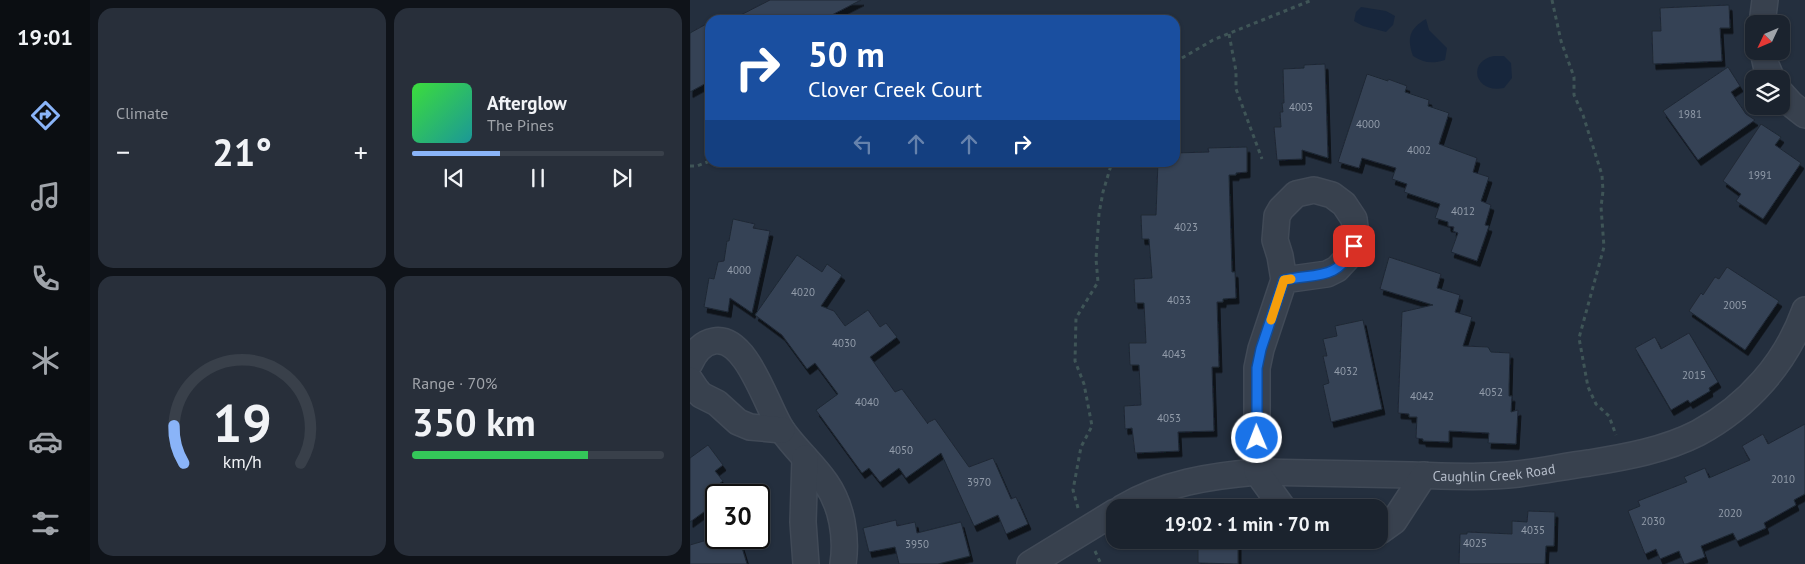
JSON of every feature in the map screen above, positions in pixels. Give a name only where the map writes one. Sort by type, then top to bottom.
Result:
[{"type":"street","points":[[1763,15],[1765,0]]},
{"type":"street","points":[[1790,103],[1805,115]]},
{"type":"street","points":[[1276,499],[1257,472],[1257,368],[1261,349],[1284,280]]},
{"type":"street","name":"Caughlin Creek Road","points":[[1138,499],[1175,484],[1219,476],[1257,472],[1467,477],[1518,474],[1665,447],[1690,436],[1732,411],[1760,386],[1781,359],[1799,327],[1805,310]]},
{"type":"street","points":[[690,363],[697,350],[704,345],[720,340],[728,342],[743,356],[782,430],[826,483],[836,503],[844,534],[843,564]]},
{"type":"street","points":[[690,380],[701,394],[717,403],[738,422],[750,426],[782,430]]},
{"type":"street","points":[[805,458],[803,522],[806,564]]},
{"type":"street","points":[[1388,525],[1394,521],[1424,475]]},
{"type":"street","points":[[1030,564],[1106,517]]},
{"type":"path","points":[[1180,59],[1213,40],[1312,0]]},
{"type":"path","points":[[1552,0],[1560,41],[1574,77],[1574,95],[1602,175],[1601,208],[1604,247],[1579,338],[1588,387],[1596,404],[1609,416],[1624,456]]},
{"type":"path","points":[[1229,34],[1236,71],[1236,89],[1262,159]]},
{"type":"path","points":[[690,166],[705,164]]},
{"type":"path","points":[[1085,530],[1073,490],[1081,447],[1092,426],[1084,384],[1075,361],[1076,318],[1098,282],[1096,259],[1099,214],[1110,167]]},
{"type":"water","points":[[1361,7],[1386,11],[1395,16],[1393,25],[1386,32],[1363,26],[1354,21],[1356,12]]},
{"type":"water","points":[[1426,19],[1429,30],[1447,48],[1445,60],[1428,62],[1413,56],[1410,44],[1411,34],[1416,26]]},
{"type":"water","points":[[1494,56],[1504,56],[1511,63],[1512,78],[1504,88],[1494,89],[1486,86],[1478,76],[1477,70],[1480,64],[1485,59]]},
{"type":"building","points":[[770,0],[861,0],[832,15],[741,15]]},
{"type":"building","points":[[1729,5],[1730,28],[1720,28],[1722,61],[1653,64],[1652,31],[1661,31],[1660,8]]},
{"type":"building","points":[[705,25],[705,84],[690,92],[690,33]]},
{"type":"building","points":[[1325,64],[1328,158],[1302,150],[1302,159],[1277,160],[1274,127],[1281,127],[1280,112],[1283,112],[1282,103],[1284,103],[1283,69]]},
{"type":"building","points":[[1728,67],[1740,86],[1731,92],[1745,115],[1755,120],[1698,160],[1663,111]]},
{"type":"building","points":[[1367,74],[1407,86],[1405,92],[1429,100],[1428,106],[1449,113],[1439,144],[1477,158],[1473,172],[1489,177],[1481,201],[1491,205],[1485,225],[1489,226],[1477,261],[1451,252],[1458,233],[1453,231],[1454,227],[1448,226],[1448,222],[1435,218],[1440,204],[1404,192],[1407,184],[1392,179],[1396,168],[1362,158],[1359,168],[1338,162]]},
{"type":"building","points":[[1761,124],[1781,137],[1775,145],[1801,163],[1763,219],[1736,201],[1741,194],[1723,181]]},
{"type":"building","points":[[1247,147],[1247,172],[1229,175],[1232,272],[1235,272],[1236,298],[1223,299],[1223,302],[1217,302],[1219,367],[1212,367],[1214,431],[1178,432],[1179,451],[1135,453],[1132,428],[1125,429],[1124,406],[1141,405],[1139,365],[1130,365],[1129,343],[1146,343],[1144,303],[1135,303],[1134,279],[1152,278],[1149,239],[1142,239],[1141,215],[1156,215],[1158,167],[1180,167],[1180,153],[1209,152],[1208,148]]},
{"type":"building","points":[[733,219],[755,224],[753,228],[770,231],[752,313],[730,298],[728,312],[704,307],[709,278],[714,279],[718,262],[724,261]]},
{"type":"building","points":[[797,255],[822,272],[827,264],[842,275],[821,306],[834,311],[845,326],[868,310],[880,327],[886,323],[897,337],[870,357],[895,392],[902,389],[927,423],[935,419],[969,467],[993,458],[1011,499],[1016,497],[1028,524],[1006,534],[998,515],[974,526],[941,453],[906,478],[899,468],[880,482],[869,468],[862,473],[816,410],[838,394],[815,363],[807,369],[782,335],[755,315]]},
{"type":"building","points":[[1389,257],[1441,274],[1437,288],[1460,295],[1455,312],[1472,317],[1463,346],[1488,347],[1491,352],[1510,353],[1509,396],[1512,396],[1511,412],[1518,410],[1516,444],[1488,443],[1489,433],[1449,431],[1449,442],[1423,441],[1423,439],[1416,438],[1417,417],[1409,417],[1409,414],[1398,413],[1402,312],[1433,305],[1380,289]]},
{"type":"building","points":[[1727,267],[1779,301],[1745,350],[1689,311],[1701,293],[1703,295],[1715,277],[1719,279]]},
{"type":"building","points":[[1363,320],[1382,409],[1331,422],[1323,385],[1329,383],[1323,356],[1327,356],[1323,339],[1337,336],[1335,326]]},
{"type":"building","points":[[1689,333],[1718,382],[1709,388],[1710,391],[1690,403],[1688,400],[1671,410],[1635,348],[1655,337],[1661,349]]},
{"type":"building","points":[[1805,424],[1805,494],[1794,500],[1796,505],[1764,523],[1766,528],[1737,541],[1733,533],[1701,546],[1705,557],[1686,564],[1684,564],[1679,551],[1660,559],[1656,549],[1645,554],[1628,511],[1640,506],[1638,501],[1687,482],[1684,477],[1705,468],[1709,478],[1750,460],[1742,446],[1763,434],[1768,444]]},
{"type":"building","points":[[708,445],[723,465],[715,471],[723,481],[719,484],[705,484],[705,511],[690,522],[690,458]]},
{"type":"building","points":[[1528,511],[1555,512],[1554,546],[1546,546],[1545,564],[1459,564],[1460,534],[1467,534],[1467,532],[1512,534],[1512,521],[1527,522]]},
{"type":"building","points":[[896,520],[897,526],[915,522],[917,533],[961,522],[970,556],[938,564],[899,564],[895,547],[869,552],[863,528]]},
{"type":"building","points":[[705,541],[705,549],[742,549],[747,564],[690,564],[690,545]]},
{"type":"building","points":[[1198,549],[1238,549],[1238,564],[1198,563]]},
{"type":"slow traffic","points":[[1271,320],[1284,280],[1291,279]]},
{"type":"route","points":[[1257,438],[1257,368],[1261,349],[1284,280],[1327,274],[1345,263],[1354,246]]}]
